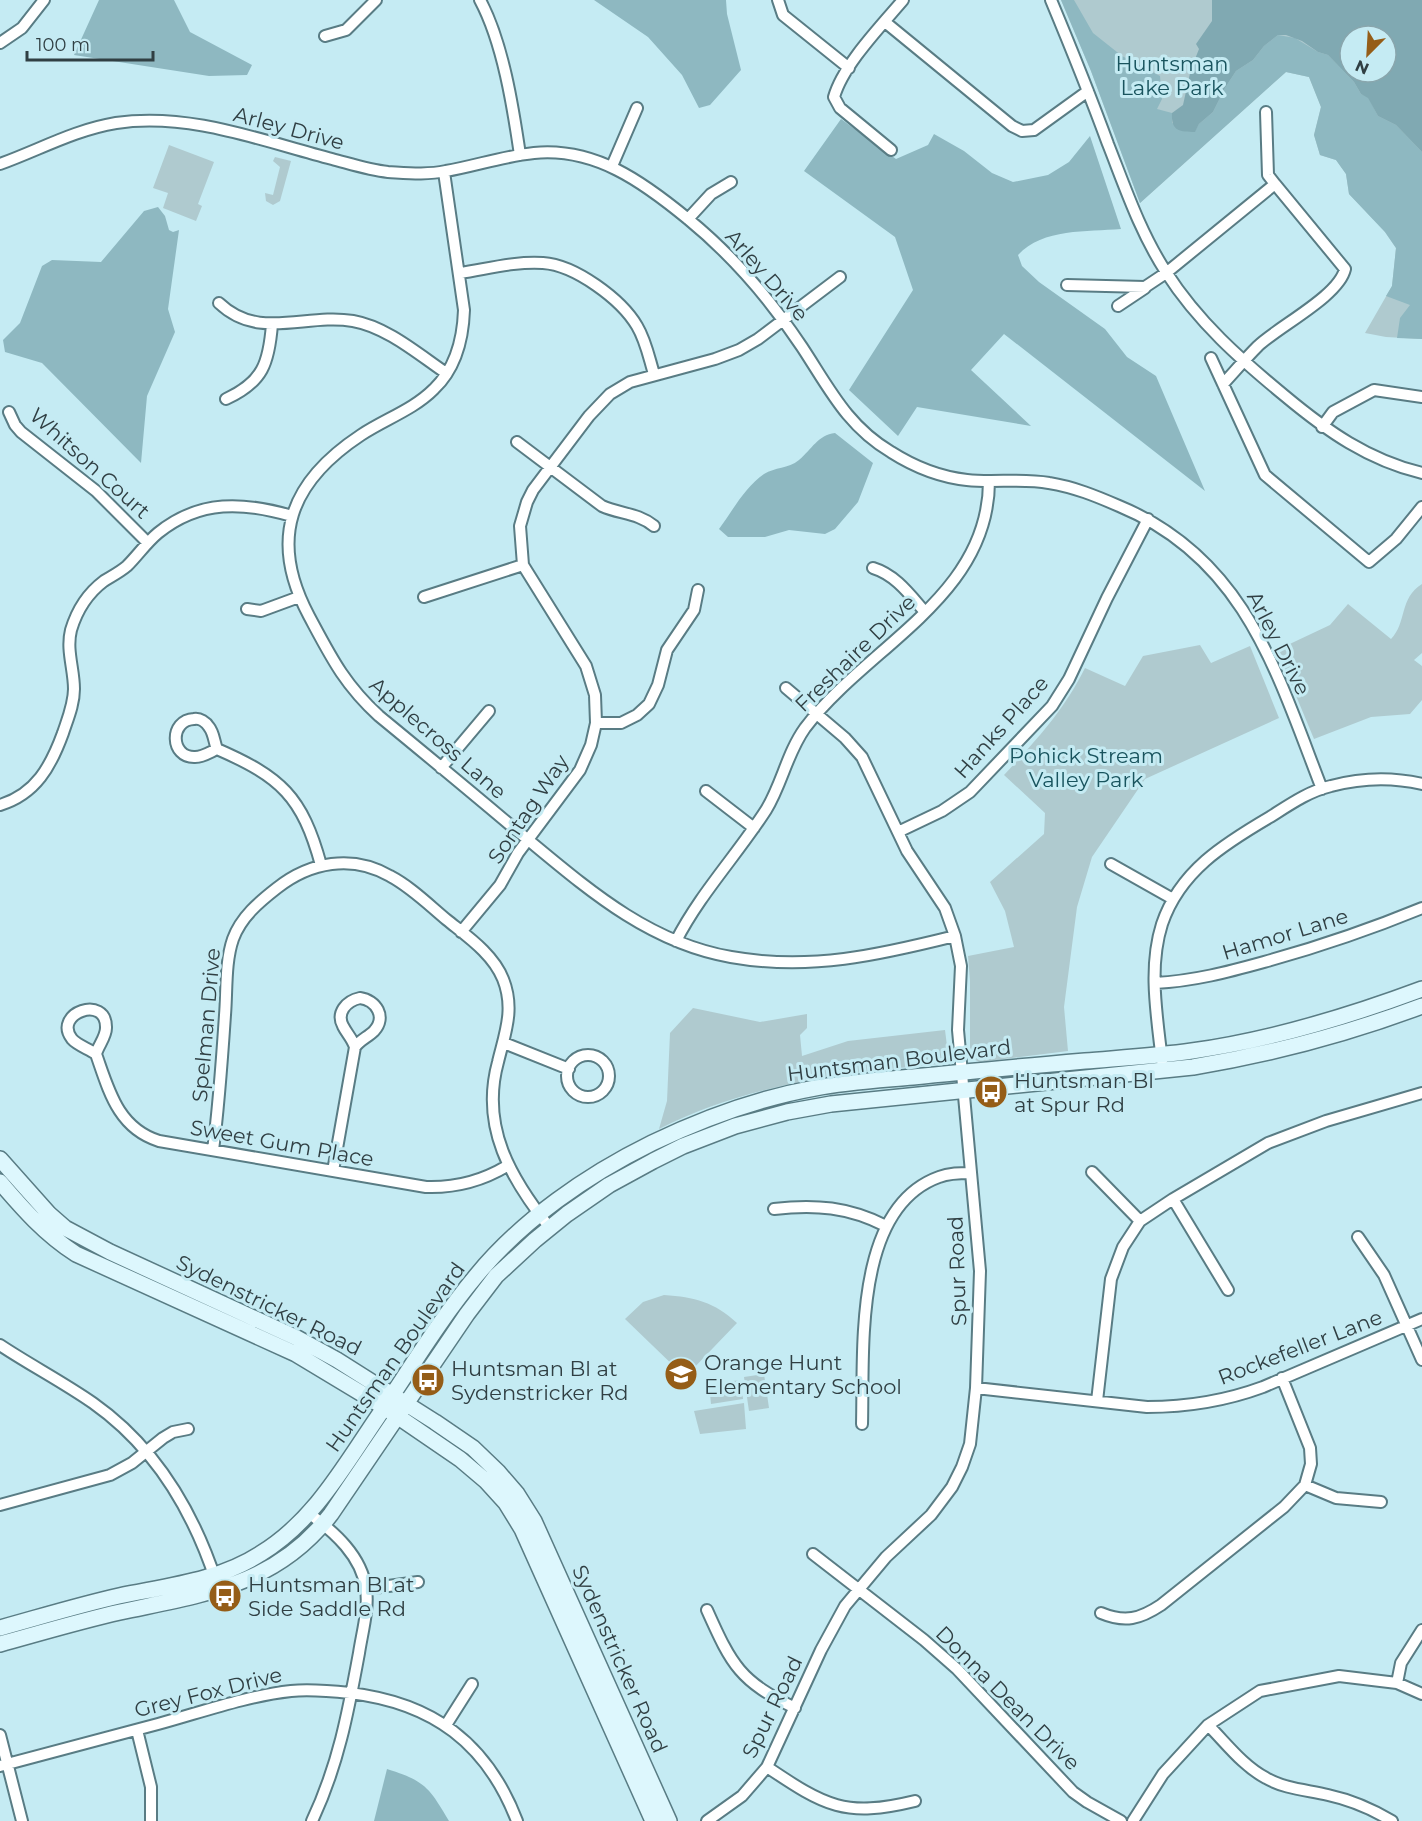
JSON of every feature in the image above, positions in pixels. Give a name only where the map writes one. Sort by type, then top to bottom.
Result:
[{"type":"street","points":[[0,43],[22,28],[44,0]]},
{"type":"street","points":[[325,36],[346,30],[375,0]]},
{"type":"street","points":[[480,0],[497,42],[520,155]]},
{"type":"street","points":[[778,0],[783,15],[849,68]]},
{"type":"street","points":[[891,150],[840,108],[834,97],[838,83],[903,0]]},
{"type":"street","points":[[1051,0],[1131,205],[1149,244],[1166,273],[1206,325],[1244,362],[1322,427],[1376,458],[1422,473]]},
{"type":"street","points":[[885,22],[1012,126],[1022,131],[1034,130],[1088,91]]},
{"type":"street","points":[[612,166],[637,108]]},
{"type":"street","points":[[1223,384],[1259,344],[1318,302],[1343,277],[1344,269],[1268,175],[1266,112]]},
{"type":"street","name":"Arley Drive","points":[[0,164],[82,131],[118,123],[162,120],[204,126],[375,170],[411,173],[444,172],[520,155],[542,153],[569,154],[612,166],[641,183],[688,219],[741,269],[783,320],[836,402],[875,442],[901,459],[930,471],[968,480],[1043,482],[1086,492],[1148,519],[1199,556],[1244,609],[1261,641],[1294,714],[1322,789]]},
{"type":"street","name":"Applecross Lane","points":[[444,172],[464,310],[463,330],[456,353],[436,387],[421,400],[363,434],[331,458],[308,485],[292,516],[288,535],[288,559],[298,597],[350,687],[379,716],[615,910],[648,929],[676,941],[729,957],[795,963],[861,958],[955,936]]},
{"type":"street","points":[[688,219],[711,194],[731,182]]},
{"type":"street","points":[[1119,306],[1166,273],[1275,184]]},
{"type":"street","points":[[460,273],[535,263],[554,264],[574,272],[615,302],[631,317],[644,339],[654,374]]},
{"type":"street","name":"Sontag Way","points":[[461,932],[500,885],[527,839],[580,770],[591,746],[596,723],[595,695],[586,666],[523,565],[519,536],[522,514],[533,490],[605,398],[630,382],[715,359],[739,350],[758,339],[840,277]]},
{"type":"street","points":[[1067,285],[1145,287]]},
{"type":"street","points":[[219,303],[229,313],[238,317],[272,324],[334,319],[355,322],[383,333],[446,373]]},
{"type":"street","points":[[226,399],[248,388],[260,372],[269,352],[272,324]]},
{"type":"street","points":[[1211,358],[1265,475],[1369,562],[1396,539],[1422,507]]},
{"type":"street","points":[[1322,427],[1333,412],[1374,390],[1422,398]]},
{"type":"street","name":"Whitson Court","points":[[9,412],[21,432],[96,491],[147,542]]},
{"type":"street","points":[[517,442],[602,506],[641,517],[654,525]]},
{"type":"street","name":"Freshaire Drive","points":[[676,941],[687,919],[754,828],[770,801],[796,744],[817,714],[946,592],[961,572],[972,552],[988,510],[989,481]]},
{"type":"street","points":[[0,805],[19,797],[33,787],[42,777],[56,753],[72,705],[74,686],[69,645],[71,630],[79,609],[93,590],[126,567],[147,542],[181,518],[217,507],[251,506],[292,516]]},
{"type":"street","name":"Hanks Place","points":[[898,832],[942,811],[970,792],[1052,706],[1069,679],[1148,519]]},
{"type":"street","points":[[424,597],[523,565]]},
{"type":"street","points":[[873,568],[884,571],[893,578],[925,612]]},
{"type":"street","points":[[596,723],[621,723],[637,715],[649,704],[658,686],[667,651],[694,610],[698,590]]},
{"type":"street","points":[[247,609],[261,611],[298,597]]},
{"type":"street","name":"Spur Road","points":[[707,1821],[742,1796],[767,1767],[845,1606],[886,1557],[931,1515],[952,1487],[970,1444],[976,1388],[980,1271],[958,1030],[961,966],[955,936],[945,908],[912,859],[862,757],[845,738],[786,688]]},
{"type":"street","points":[[441,768],[489,711]]},
{"type":"street","points":[[217,749],[258,768],[284,789],[298,806],[309,825],[321,865]]},
{"type":"street","points":[[1162,1062],[1154,964],[1162,924],[1173,899],[1188,877],[1214,852],[1284,808],[1322,789],[1377,779],[1422,784]]},
{"type":"street","points":[[706,791],[754,828]]},
{"type":"street","name":"Spelman Drive","points":[[213,1150],[220,1092],[228,966],[233,938],[247,914],[294,875],[321,865],[350,863],[383,872],[404,884],[489,957],[502,977],[509,1005],[508,1028],[495,1073],[493,1108],[500,1146],[507,1166],[550,1228]]},
{"type":"street","points":[[1111,864],[1173,899]]},
{"type":"street","name":"Hamor Lane","points":[[1155,983],[1196,980],[1260,963],[1342,938],[1422,908]]},
{"type":"street","name":"Huntsman Boulevard","points":[[0,1644],[239,1584],[293,1552],[323,1524],[485,1289],[509,1263],[589,1199],[630,1173],[683,1146],[735,1126],[787,1112],[831,1104],[1162,1062],[1302,1029],[1367,1010],[1422,989]]},
{"type":"street","points":[[333,1171],[355,1047],[351,1036],[342,1024],[342,1012],[349,1002],[360,998],[373,1003],[378,1009],[379,1019],[374,1031],[355,1047]]},
{"type":"street","name":"Huntsman Boulevard","points":[[0,1628],[214,1575],[231,1570],[261,1554],[296,1528],[310,1514],[472,1280],[498,1252],[540,1215],[587,1181],[638,1151],[699,1122],[753,1103],[816,1088],[962,1072],[1243,1059],[1372,1025],[1422,1006]]},
{"type":"street","points":[[504,1043],[569,1069]]},
{"type":"street","name":"Sweet Gum Place","points":[[96,1054],[113,1102],[121,1115],[145,1136],[159,1141],[438,1188],[467,1184],[487,1177],[507,1166]]},
{"type":"street","points":[[1097,1401],[1111,1279],[1123,1246],[1140,1221],[1240,1158],[1286,1135],[1422,1093]]},
{"type":"street","name":"Sydenstricker Road","points":[[0,1159],[49,1214],[65,1228],[110,1252],[297,1338],[337,1360],[388,1401]]},
{"type":"street","points":[[1092,1172],[1140,1221]]},
{"type":"street","points":[[862,1424],[868,1292],[876,1255],[886,1226],[906,1197],[922,1185],[939,1176],[971,1173]]},
{"type":"street","name":"Sydenstricker Road","points":[[0,1182],[37,1224],[76,1254],[296,1354],[473,1448],[517,1494],[534,1521],[669,1821]]},
{"type":"street","points":[[1173,1199],[1228,1290]]},
{"type":"street","points":[[774,1209],[810,1206],[838,1208],[870,1217],[886,1226]]},
{"type":"street","points":[[1358,1237],[1384,1275],[1422,1360]]},
{"type":"street","name":"Rockefeller Lane","points":[[976,1388],[1147,1407],[1189,1405],[1245,1393],[1422,1318]]},
{"type":"street","points":[[0,1345],[95,1404],[146,1452],[159,1467],[188,1512],[219,1590]]},
{"type":"street","points":[[1101,1613],[1115,1619],[1127,1619],[1156,1609],[1284,1507],[1305,1485],[1311,1464],[1310,1448],[1282,1378]]},
{"type":"street","name":"Sydenstricker Road","points":[[402,1410],[486,1480],[506,1503],[533,1552],[652,1821]]},
{"type":"street","points":[[0,1506],[110,1475],[132,1463],[173,1432],[188,1429]]},
{"type":"street","points":[[1305,1485],[1336,1498],[1381,1502]]},
{"type":"street","points":[[310,1514],[337,1537],[353,1557],[366,1589],[364,1624],[340,1751],[312,1821]]},
{"type":"street","name":"Donna Dean Drive","points":[[813,1554],[924,1640],[957,1669],[1073,1792],[1120,1821]]},
{"type":"street","points":[[366,1589],[418,1582]]},
{"type":"street","points":[[707,1611],[725,1650],[742,1674],[758,1688],[795,1708]]},
{"type":"street","points":[[1396,1683],[1401,1663],[1422,1630]]},
{"type":"street","points":[[1133,1821],[1163,1774],[1209,1725],[1260,1691],[1339,1676],[1396,1683],[1422,1694]]},
{"type":"street","points":[[446,1725],[472,1684]]},
{"type":"street","name":"Grey Fox Drive","points":[[4,1765],[275,1694],[313,1690],[352,1693],[397,1702],[446,1725],[466,1741],[489,1767],[517,1821]]},
{"type":"street","points":[[1209,1725],[1243,1761],[1267,1779],[1288,1787],[1330,1795],[1356,1803],[1392,1821]]},
{"type":"street","points":[[137,1730],[151,1787],[151,1821]]},
{"type":"street","points":[[0,1735],[4,1765],[22,1821]]},
{"type":"street","points":[[767,1767],[806,1793],[824,1802],[845,1808],[887,1808],[915,1802]]},
{"type":"green space","name":"Huntsman Lake Park","points":[[1061,0],[1422,0],[1422,339],[1365,333],[1392,286],[1396,248],[1385,232],[1349,194],[1346,174],[1336,160],[1320,155],[1314,135],[1321,107],[1309,77],[1286,72],[1140,203],[1091,71]]},
{"type":"green space","points":[[169,145],[214,162],[198,204],[202,206],[196,221],[163,208],[168,193],[153,188]]},
{"type":"green space","points":[[275,157],[291,161],[280,201],[273,205],[266,201],[265,193],[273,195],[280,167],[273,161]]},
{"type":"green space","points":[[1422,584],[1422,653],[1414,660],[1422,666],[1422,700],[1410,714],[1371,717],[1314,739],[1277,650],[1330,625],[1348,604],[1391,639],[1399,626],[1406,603]]},
{"type":"green space","name":"Pohick Stream Valley Park","points":[[1200,645],[1211,663],[1250,646],[1279,718],[1145,779],[1092,857],[1077,907],[1064,1007],[1068,1051],[980,1062],[973,1059],[970,1053],[968,956],[1014,947],[1005,911],[990,882],[1044,834],[1045,813],[1004,775],[1058,712],[1085,668],[1125,686],[1143,656]]},
{"type":"green space","points":[[693,1008],[760,1022],[807,1014],[807,1028],[800,1035],[802,1056],[848,1041],[945,1030],[948,1054],[946,1060],[939,1064],[831,1077],[761,1091],[726,1101],[659,1129],[667,1101],[670,1033]]},
{"type":"green space","points":[[664,1295],[685,1297],[712,1305],[737,1323],[690,1372],[680,1372],[625,1319],[643,1302]]},
{"type":"green space","points":[[764,1374],[769,1408],[749,1411],[744,1377]]},
{"type":"green space","points":[[741,1380],[743,1399],[711,1404],[709,1384]]},
{"type":"green space","points":[[744,1403],[746,1429],[700,1434],[694,1411]]},
{"type":"shaded area","points":[[99,0],[174,0],[190,32],[252,65],[247,75],[209,76],[74,55]]},
{"type":"shaded area","points":[[594,0],[726,0],[727,14],[741,70],[710,105],[699,108],[682,75],[648,37]]},
{"type":"shaded area","points":[[1061,0],[1074,0],[1093,33],[1122,56],[1160,76],[1162,99],[1157,109],[1172,113],[1172,123],[1195,131],[1199,124],[1213,112],[1236,71],[1253,60],[1264,46],[1278,35],[1295,38],[1318,52],[1328,55],[1338,65],[1338,84],[1355,84],[1361,94],[1368,97],[1378,116],[1396,125],[1422,152],[1422,339],[1397,338],[1400,318],[1410,305],[1386,296],[1392,286],[1396,248],[1385,232],[1349,194],[1346,174],[1336,160],[1320,155],[1314,135],[1321,107],[1309,77],[1286,72],[1140,203],[1091,71]]},
{"type":"shaded area","points":[[1212,0],[1422,0],[1422,152],[1396,125],[1378,116],[1368,98],[1361,94],[1355,84],[1398,84],[1398,24],[1338,24],[1338,65],[1328,55],[1318,52],[1302,41],[1286,35],[1278,35],[1264,46],[1253,60],[1236,71],[1213,112],[1199,124],[1195,132],[1185,132],[1175,127],[1172,113],[1183,105],[1191,69],[1199,49],[1196,44],[1212,21]]},
{"type":"shaded area","points":[[841,119],[896,159],[928,145],[934,134],[964,151],[992,173],[1013,182],[1048,175],[1069,162],[1090,136],[1121,229],[1080,231],[1053,236],[1028,246],[1018,255],[1022,266],[1039,282],[1105,329],[1127,357],[1156,376],[1205,491],[1004,334],[971,370],[1031,426],[917,407],[898,436],[849,390],[913,290],[895,237],[804,171]]},
{"type":"shaded area","points":[[158,207],[165,216],[169,230],[173,232],[179,230],[168,309],[175,332],[147,396],[141,463],[42,363],[5,352],[3,340],[20,323],[42,266],[52,260],[101,262],[144,211]]},
{"type":"shaded area","points":[[835,433],[873,463],[858,502],[835,529],[825,534],[789,530],[765,537],[728,537],[719,529],[757,479],[768,472],[795,463],[824,437]]},
{"type":"shaded area","points":[[387,1769],[410,1777],[425,1787],[449,1821],[374,1821]]},
{"type":"place","name":"Huntsman Bl at Spur Rd","points":[[991,1092]]},
{"type":"place","name":"Orange Hunt Elementary School","points":[[681,1374]]},
{"type":"place","name":"Huntsman Bl at Sydenstricker Rd","points":[[428,1380]]},
{"type":"place","name":"Huntsman Bl at Side Saddle Rd","points":[[225,1596]]}]
